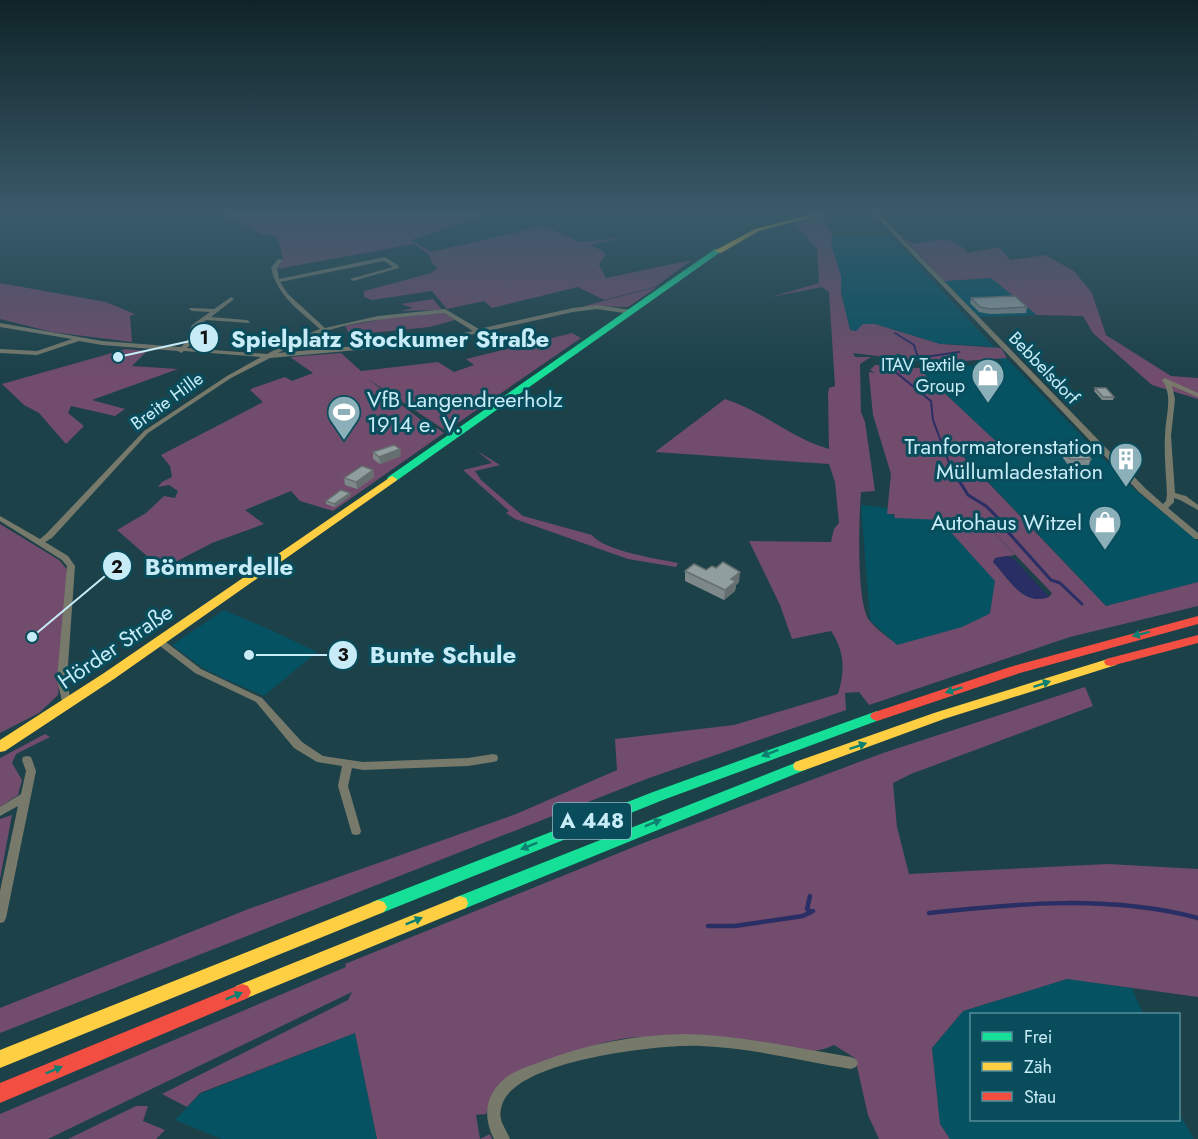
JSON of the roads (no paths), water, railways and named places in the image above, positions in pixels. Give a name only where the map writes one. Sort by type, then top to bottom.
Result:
[{"type":"main road","name":"Hörder Straße","points":[[0,747],[159,642],[696,266]]},
{"type":"main road","name":"A 448","points":[[0,1059],[626,807],[775,750],[914,703],[1136,635],[1198,620]]},
{"type":"main road","name":"A 448","points":[[0,1093],[665,818],[802,765],[1045,683],[1198,639]]},
{"type":"street","points":[[275,266],[277,281],[286,296],[323,329]]},
{"type":"street","points":[[277,281],[353,266]]},
{"type":"street","points":[[354,279],[396,266]]},
{"type":"street","name":"Bebbelsdorf","points":[[925,266],[1086,433],[1163,508],[1198,537]]},
{"type":"street","points":[[181,351],[190,342],[194,326],[231,299]]},
{"type":"street","points":[[192,309],[214,311]]},
{"type":"street","points":[[0,325],[76,340],[181,351],[268,356],[409,344],[479,332],[582,309],[628,314]]},
{"type":"street","name":"Breite Hille","points":[[39,543],[49,536],[146,432],[210,388],[323,329],[384,317],[445,311],[479,332]]},
{"type":"street","points":[[206,318],[248,322]]},
{"type":"street","points":[[0,351],[40,353],[76,340]]},
{"type":"street","points":[[1163,508],[1170,502],[1171,494],[1168,435],[1172,409],[1170,386],[1165,380],[1198,395]]},
{"type":"street","points":[[1171,494],[1183,498],[1198,508]]},
{"type":"street","points":[[0,518],[64,558],[72,569],[62,679],[66,704]]},
{"type":"street","points":[[159,642],[198,671],[259,700],[307,752],[321,759],[347,765],[468,762],[493,758]]},
{"type":"street","points":[[0,918],[31,771],[27,760]]},
{"type":"street","points":[[347,765],[343,786],[356,831]]},
{"type":"street","points":[[0,812],[24,797]]},
{"type":"street","points":[[502,1139],[498,1134],[492,1114],[505,1086],[548,1065],[594,1050],[647,1041],[703,1040],[851,1063]]},
{"type":"waterway","points":[[895,333],[914,345],[918,358]]},
{"type":"waterway","points":[[918,358],[959,352]]},
{"type":"waterway","points":[[914,359],[918,358]]},
{"type":"waterway","points":[[888,366],[931,401],[933,420],[951,467]]},
{"type":"waterway","points":[[951,467],[968,495],[986,506],[1009,529],[1008,532],[1051,580],[1060,583],[1082,604]]},
{"type":"waterway","points":[[810,896],[807,909],[811,912]]},
{"type":"waterway","points":[[929,913],[996,906],[1064,903],[1132,906],[1198,918]]},
{"type":"waterway","points":[[708,926],[735,926],[803,916],[811,912]]},
{"type":"place","name":"Spielplatz Stockumer Straße","points":[[118,357]]},
{"type":"place","name":"ITAV Textile Group","points":[[988,404]]},
{"type":"place","name":"VfB Langendreerholz 1914 e. V.","points":[[344,441]]},
{"type":"place","name":"Tranformatorenstation Müllumladestation","points":[[1126,488]]},
{"type":"place","name":"Autohaus Witzel","points":[[1105,551]]},
{"type":"place","name":"Bömmerdelle","points":[[32,637]]},
{"type":"place","name":"Bunte Schule","points":[[249,655]]}]
